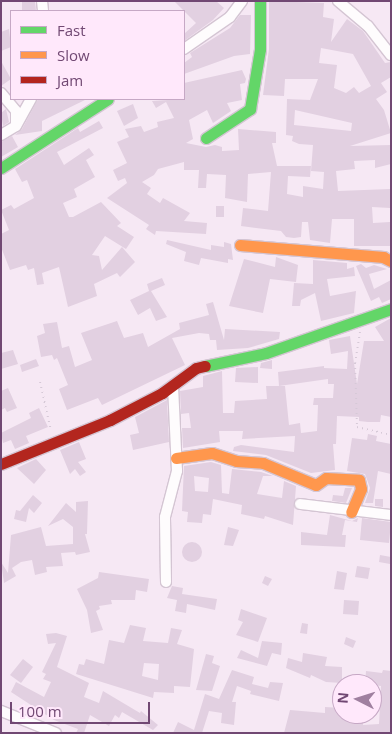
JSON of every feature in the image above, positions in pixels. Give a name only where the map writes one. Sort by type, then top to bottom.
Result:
[{"type":"street","points":[[185,48],[230,17],[242,1]]},
{"type":"street","points":[[206,138],[250,109],[260,49],[260,1]]},
{"type":"street","points":[[338,1],[368,26],[391,55]]},
{"type":"street","points":[[1,93],[16,111],[16,126]]},
{"type":"street","points":[[1,135],[16,126],[30,100]]},
{"type":"street","points":[[1,168],[106,100]]},
{"type":"street","points":[[240,245],[383,258],[391,261]]},
{"type":"street","points":[[1,464],[52,441],[110,420],[173,386],[196,368],[266,353],[391,309]]},
{"type":"street","points":[[166,582],[164,517],[177,478],[177,428],[173,386]]},
{"type":"street","points":[[176,458],[212,453],[236,461],[263,463],[316,484],[326,478],[359,480],[360,489],[351,512]]},
{"type":"street","points":[[300,504],[351,512],[391,515]]},
{"type":"street","points":[[1,711],[56,733]]},
{"type":"path","points":[[361,321],[355,363],[357,427],[391,435]]},
{"type":"path","points":[[40,382],[52,441]]},
{"type":"building","points":[[22,1],[35,1],[36,10],[22,10]]},
{"type":"building","points":[[174,1],[216,1],[224,8],[213,20],[185,40],[185,33],[196,23]]},
{"type":"building","points":[[269,1],[324,3],[323,17],[334,19],[331,42],[347,19],[363,31],[385,63],[391,62],[391,77],[381,83],[387,92],[376,99],[384,110],[391,133],[350,146],[391,145],[391,164],[375,168],[375,160],[354,161],[355,169],[336,171],[338,191],[390,189],[390,208],[372,207],[373,223],[390,222],[391,246],[354,246],[354,219],[332,219],[330,243],[310,240],[308,222],[302,222],[301,237],[294,238],[286,237],[281,231],[241,226],[243,208],[268,211],[271,172],[248,174],[247,202],[225,198],[226,175],[207,174],[206,188],[198,188],[199,170],[184,170],[184,162],[158,169],[154,175],[142,182],[151,188],[147,194],[160,203],[163,198],[190,213],[184,221],[207,223],[206,234],[156,231],[155,235],[146,229],[149,225],[107,198],[127,183],[125,178],[118,181],[113,170],[127,163],[117,142],[129,137],[125,129],[141,126],[144,132],[158,127],[157,122],[174,118],[166,102],[156,108],[152,101],[185,100],[185,83],[242,70],[246,79],[245,83],[240,84],[242,100],[227,103],[231,111],[213,123],[207,110],[189,120],[193,139],[186,143],[206,147],[215,145],[222,147],[222,151],[239,150],[238,129],[276,132],[276,143],[272,143],[277,166],[311,166],[310,177],[288,176],[287,194],[303,197],[303,186],[323,189],[324,172],[311,171],[313,145],[299,144],[292,141],[293,136],[286,135],[287,99],[310,100],[318,79],[285,79],[284,96],[263,95],[269,49]],"holes":[[[321,48],[353,54],[371,86],[359,93],[354,87],[346,93],[334,88],[337,65],[319,63]],[[295,110],[352,123],[351,131],[294,125]]]},
{"type":"building","points":[[240,15],[251,15],[250,54],[234,56],[185,74],[185,62],[192,57],[190,53],[230,28]]},
{"type":"building","points":[[9,29],[10,47],[1,51],[1,32]]},
{"type":"building","points":[[1,61],[10,80],[1,86]]},
{"type":"building","points":[[37,100],[85,100],[42,121],[42,131],[15,135],[22,129]]},
{"type":"building","points":[[133,104],[138,118],[124,126],[117,111]]},
{"type":"building","points":[[6,109],[9,122],[3,126],[1,113]]},
{"type":"building","points":[[99,121],[103,128],[57,152],[64,165],[89,148],[94,155],[86,160],[95,177],[74,189],[77,197],[63,203],[69,217],[73,217],[101,202],[121,223],[117,226],[134,237],[126,249],[105,236],[92,255],[99,256],[102,270],[122,247],[135,262],[120,277],[117,273],[94,284],[97,296],[68,307],[59,267],[42,273],[44,284],[37,285],[34,268],[28,270],[26,265],[10,270],[1,247],[1,234],[9,230],[1,210],[11,205],[14,209],[34,198],[27,180],[22,182],[15,169],[78,128],[80,132]]},
{"type":"building","points":[[12,136],[18,147],[1,157],[1,142]]},
{"type":"building","points":[[216,206],[224,206],[224,217],[216,217]]},
{"type":"building","points":[[167,240],[211,250],[211,245],[224,247],[224,242],[231,244],[233,260],[228,259],[228,263],[201,258],[199,265],[184,261],[186,252],[166,244]]},
{"type":"building","points":[[276,257],[298,265],[296,282],[270,279],[263,313],[229,306],[244,259],[275,267]]},
{"type":"building","points":[[313,260],[347,263],[347,269],[354,267],[355,276],[327,279],[330,296],[356,291],[354,313],[321,321],[315,293],[301,300],[300,306],[292,306],[294,283],[313,284]]},
{"type":"building","points":[[361,264],[366,268],[374,265],[387,269],[369,274],[374,289],[391,280],[391,299],[382,303],[379,297],[371,301],[356,266]]},
{"type":"building","points":[[162,278],[165,285],[151,291],[167,317],[156,321],[150,308],[138,315],[130,300],[149,291],[147,284]]},
{"type":"building","points":[[213,302],[224,340],[225,329],[280,332],[279,339],[248,348],[217,350],[216,340],[210,340],[209,334],[199,333],[172,338],[185,365],[102,405],[98,398],[67,410],[59,389],[68,385],[57,358],[54,360],[52,355],[41,357],[37,336],[45,333],[43,324],[57,322],[62,348],[69,346],[75,367],[92,360],[81,333],[117,321],[124,338],[143,333],[148,347],[180,329],[179,323],[209,315],[206,304]]},
{"type":"building","points":[[391,318],[391,417],[381,415],[380,422],[368,422],[359,421],[359,417],[337,416],[336,444],[333,444],[335,470],[311,473],[266,455],[233,451],[234,447],[241,445],[294,452],[295,436],[242,439],[243,431],[219,431],[220,442],[183,448],[182,428],[191,428],[189,413],[181,414],[180,391],[203,387],[203,376],[222,371],[223,413],[234,413],[235,401],[267,399],[266,386],[279,386],[278,372],[324,366],[324,368],[347,369],[348,351],[331,354],[329,340],[350,336],[357,384],[364,341],[384,341],[375,327]],"holes":[[[328,379],[328,384],[334,384],[333,398],[314,398],[313,405],[318,405],[317,431],[301,433],[300,423],[289,425],[285,386],[279,386]]]},
{"type":"building","points":[[13,350],[18,364],[1,369],[1,353]]},
{"type":"building","points":[[36,359],[39,366],[22,372],[20,365]]},
{"type":"building","points":[[272,360],[272,369],[260,368],[261,363]]},
{"type":"building","points":[[258,367],[258,383],[235,382],[236,368]]},
{"type":"building","points":[[8,388],[17,408],[7,412],[5,408],[1,410],[1,391]]},
{"type":"building","points":[[167,400],[169,442],[133,450],[130,435],[139,433],[135,417]]},
{"type":"building","points":[[39,408],[48,427],[26,436],[29,443],[15,449],[11,440],[3,443],[1,433],[31,418],[29,413]]},
{"type":"building","points":[[368,434],[377,436],[376,441],[391,444],[391,474],[378,471],[373,503],[365,503],[370,488],[365,474],[347,471],[352,438],[367,440]]},
{"type":"building","points":[[79,442],[86,459],[78,462],[86,472],[80,476],[75,469],[70,474],[60,450]]},
{"type":"building","points":[[36,459],[46,470],[34,484],[17,468]]},
{"type":"building","points":[[211,462],[221,465],[222,493],[229,494],[232,469],[261,472],[273,476],[263,476],[257,494],[282,498],[284,481],[296,486],[293,525],[265,516],[264,519],[241,514],[242,505],[213,499],[211,515],[203,514],[202,523],[187,522],[188,512],[182,511],[184,466]],"holes":[[[194,476],[209,478],[208,492],[195,491]]]},
{"type":"building","points":[[345,488],[352,488],[346,503],[332,501],[333,495],[343,496]]},
{"type":"building","points":[[33,495],[42,503],[34,513],[29,508],[26,522],[14,519],[16,510],[20,511]]},
{"type":"building","points":[[375,499],[383,499],[383,507],[375,506]]},
{"type":"building","points":[[88,501],[87,534],[85,534],[90,552],[76,555],[75,552],[61,553],[63,566],[46,567],[47,572],[35,575],[32,560],[21,562],[12,568],[16,576],[4,583],[1,562],[8,573],[11,535],[41,527],[46,546],[73,544],[73,527],[63,519],[48,526],[66,503],[76,512],[76,502]]},
{"type":"building","points":[[330,515],[352,521],[358,518],[357,522],[345,520],[342,535],[346,535],[345,547],[301,545],[301,532],[327,535]]},
{"type":"building","points":[[362,518],[391,522],[389,543],[360,540]]},
{"type":"building","points":[[228,527],[239,530],[233,546],[224,545]]},
{"type":"building","points":[[192,542],[199,545],[202,552],[199,559],[192,562],[185,559],[182,552],[185,545]]},
{"type":"building","points":[[380,555],[391,557],[390,564],[379,562]]},
{"type":"building","points":[[357,566],[370,568],[368,579],[355,577]]},
{"type":"building","points":[[337,571],[347,573],[344,590],[334,589]]},
{"type":"building","points":[[99,572],[149,579],[147,592],[136,590],[135,600],[111,600],[112,604],[99,606],[100,609],[96,611],[103,630],[91,633],[87,610],[77,589],[98,578]]},
{"type":"building","points":[[265,576],[272,579],[268,586],[262,583]]},
{"type":"building","points":[[172,586],[183,588],[182,594],[217,599],[215,610],[187,604],[186,613],[175,611],[177,600],[167,598]]},
{"type":"building","points":[[344,600],[359,601],[358,615],[343,614]]},
{"type":"building","points":[[241,609],[267,618],[258,642],[236,635],[243,622],[238,620]]},
{"type":"building","points":[[302,623],[308,624],[307,634],[300,633]]},
{"type":"building","points":[[130,625],[146,628],[143,641],[168,643],[171,628],[182,630],[177,644],[194,649],[190,687],[174,686],[174,693],[154,692],[153,698],[76,674],[79,664],[84,665],[86,659],[104,664],[109,640],[124,643]],"holes":[[[144,663],[159,664],[158,680],[142,676]]]},
{"type":"building","points":[[56,633],[67,636],[57,667],[89,683],[84,697],[99,703],[103,691],[140,713],[141,711],[158,725],[153,730],[122,712],[119,718],[115,715],[109,726],[90,715],[84,733],[76,733],[78,729],[54,720],[11,692],[16,682],[44,697],[51,682],[43,679],[46,674],[42,672],[56,643],[48,644],[46,634]]},
{"type":"building","points":[[346,637],[356,641],[353,648],[344,644]]},
{"type":"building","points":[[262,641],[282,643],[281,655],[272,653],[267,666],[237,658],[241,650],[258,658]]},
{"type":"building","points":[[303,653],[327,657],[325,666],[342,667],[342,674],[332,674],[332,682],[326,682],[311,675],[310,678],[286,668],[288,658],[302,662]]},
{"type":"building","points":[[206,654],[214,656],[212,663],[220,666],[212,691],[196,690]]},
{"type":"building","points":[[23,659],[33,667],[21,683],[10,675]]},
{"type":"building","points":[[232,670],[254,677],[252,684],[268,688],[270,682],[283,683],[279,701],[250,694],[251,691],[237,686],[232,702],[236,702],[234,725],[221,723],[222,713],[209,711],[202,733],[173,733],[178,722],[194,730],[205,694],[219,699]]},
{"type":"building","points":[[383,670],[391,671],[391,733],[284,733],[290,710],[325,713],[325,707],[332,707],[332,724],[382,724],[382,674],[366,674],[366,671],[382,673]]},
{"type":"traffic: fast","points":[[206,138],[250,109],[260,49],[260,1]]},
{"type":"traffic: fast","points":[[1,168],[106,100]]},
{"type":"traffic: fast","points":[[205,366],[266,353],[391,309]]},
{"type":"traffic: slow","points":[[240,245],[383,257],[391,261]]},
{"type":"traffic: slow","points":[[176,458],[212,453],[236,461],[263,463],[316,485],[326,478],[359,480],[361,489],[351,512]]},
{"type":"traffic: jam","points":[[1,464],[110,420],[162,393],[196,368],[205,366]]}]
